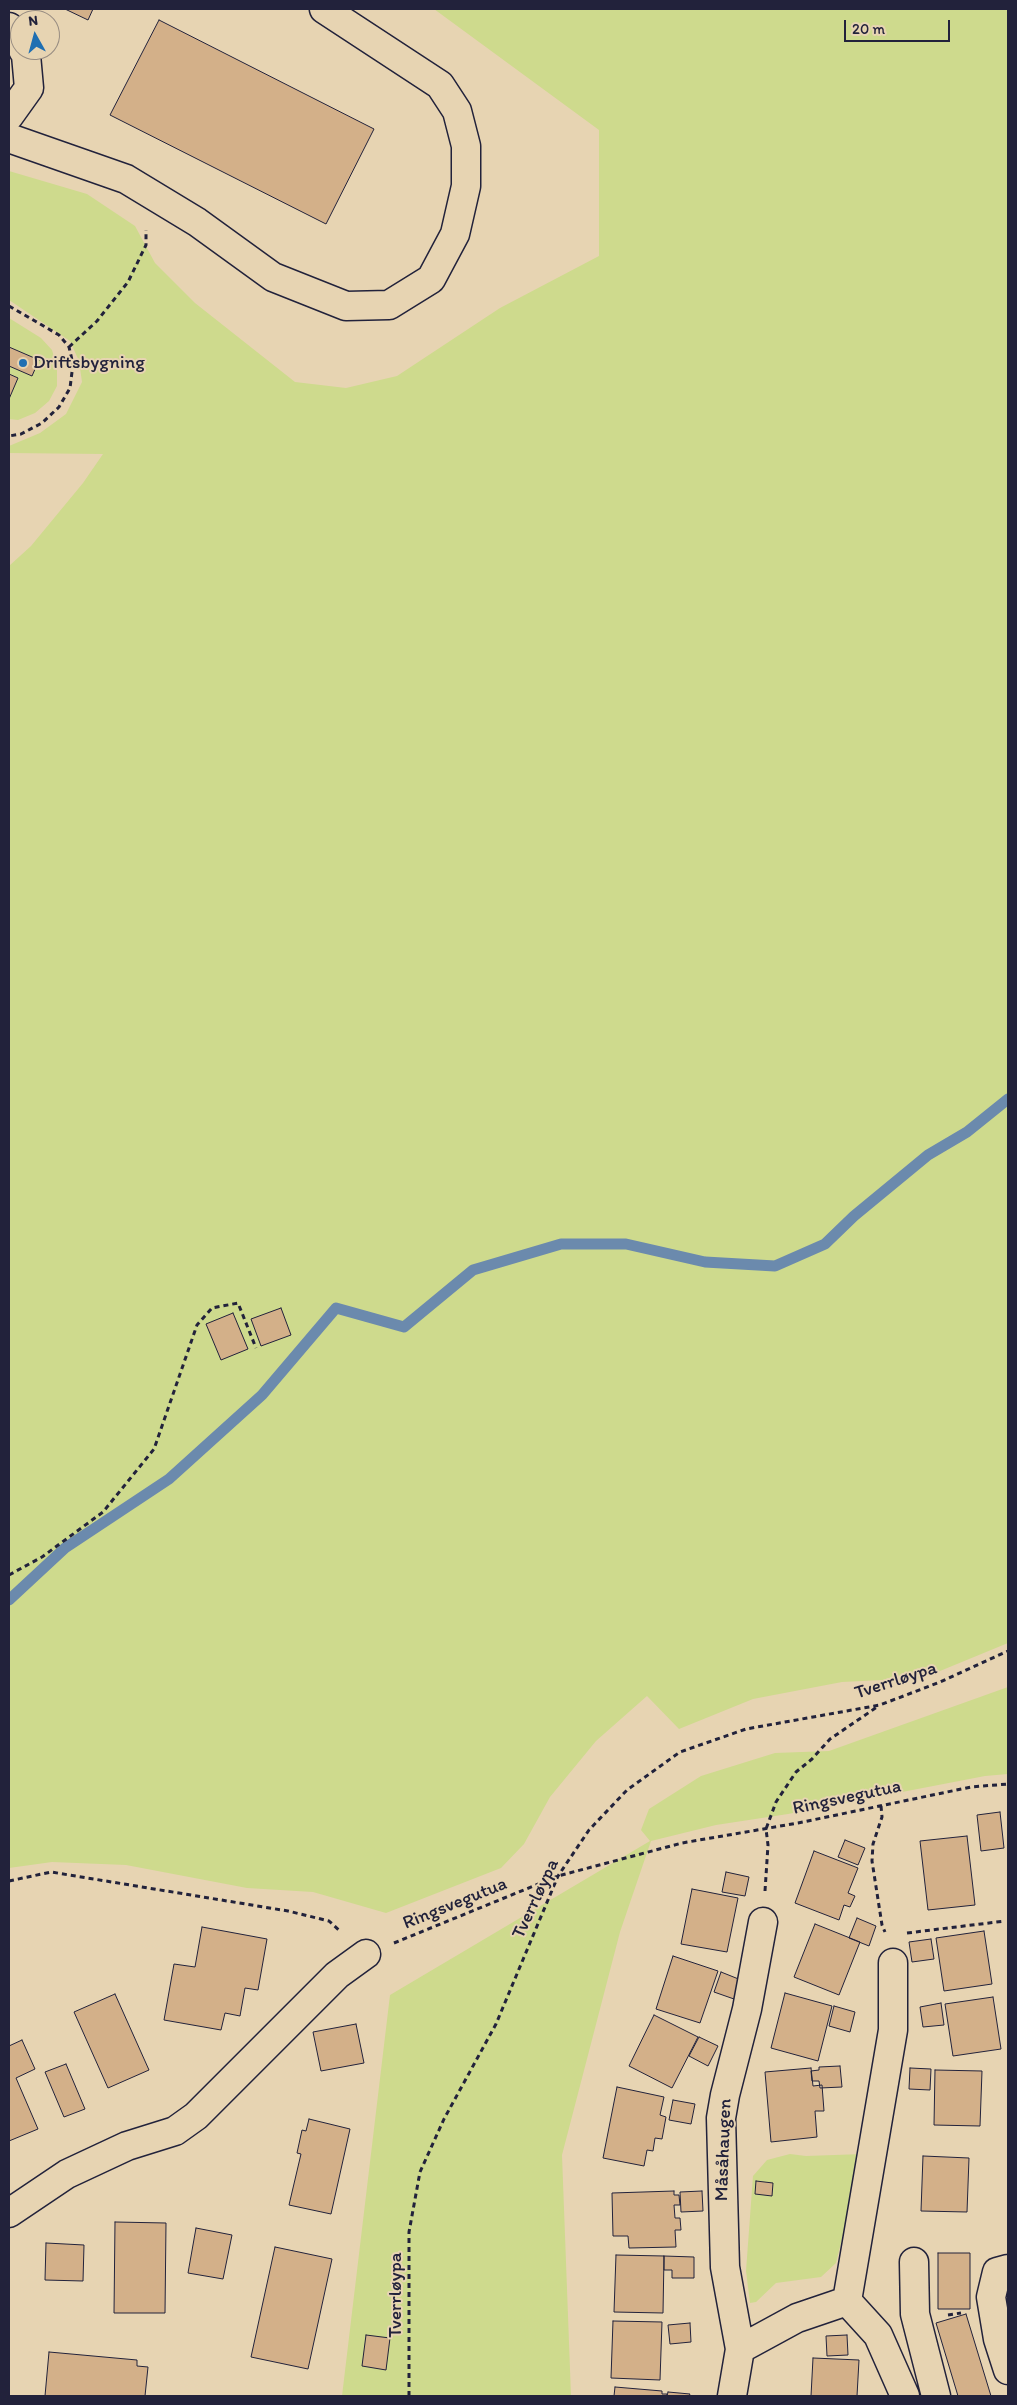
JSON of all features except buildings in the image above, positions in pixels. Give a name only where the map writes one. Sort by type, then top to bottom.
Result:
[{"type":"street","points":[[9,138],[126,180],[198,222],[273,277],[346,306],[389,304],[431,279],[455,234],[466,186],[466,146],[457,111],[440,85],[324,9]]},
{"type":"street","points":[[9,116],[29,88],[26,60]]},
{"type":"street","name":"Måsåhaugen","points":[[732,2396],[740,2349],[725,2267],[722,2118],[725,2095],[747,2009],[763,1922]]},
{"type":"street","points":[[9,2213],[67,2174],[127,2146],[175,2131],[196,2116],[337,1975],[366,1954]]},
{"type":"street","points":[[847,2301],[893,2030],[893,1963]]},
{"type":"street","points":[[914,2262],[915,2314],[936,2396]]},
{"type":"street","points":[[1008,2269],[997,2272],[991,2297],[998,2339],[1008,2370]]},
{"type":"street","points":[[740,2349],[797,2318],[847,2301]]},
{"type":"street","points":[[847,2301],[878,2335],[905,2396]]},
{"type":"path","points":[[69,347],[97,321],[128,282],[146,244],[146,227]]},
{"type":"path","points":[[9,306],[59,335],[69,347],[73,364],[70,388],[59,407],[42,423],[21,434],[9,436]]},
{"type":"path","points":[[9,1575],[42,1557],[103,1512],[154,1449],[196,1325],[212,1308],[238,1303],[256,1348]]},
{"type":"path","name":"Tverrløypa","points":[[409,2396],[409,2232],[420,2172],[444,2120],[496,2024],[558,1876],[589,1830],[627,1790],[680,1752],[746,1729],[880,1705],[940,1682],[1008,1651]]},
{"type":"path","points":[[763,1922],[768,1845],[766,1829],[776,1802],[796,1772],[812,1759],[830,1739],[880,1705]]},
{"type":"path","name":"Ringsvegutua","points":[[366,1954],[558,1876],[682,1843],[766,1829],[971,1787],[1008,1784]]},
{"type":"path","points":[[880,1806],[882,1817],[873,1844],[872,1860],[882,1924],[887,1935],[893,1963]]},
{"type":"path","points":[[9,1882],[51,1872],[288,1911],[329,1921],[366,1954]]},
{"type":"path","points":[[887,1935],[1005,1921]]},
{"type":"green space","points":[[434,9],[1008,9],[1008,1643],[923,1678],[842,1682],[753,1699],[679,1729],[647,1696],[596,1741],[550,1797],[524,1844],[501,1868],[386,1913],[313,1892],[247,1888],[126,1865],[52,1862],[9,1868],[9,566],[31,546],[83,483],[103,454],[9,453],[9,446],[40,433],[66,414],[82,382],[79,361],[70,341],[9,300],[9,171],[87,194],[135,226],[155,263],[195,303],[295,382],[346,388],[397,376],[500,308],[599,256],[599,130]]},
{"type":"green space","points":[[9,318],[41,338],[52,350],[57,367],[57,386],[49,401],[35,413],[18,420],[9,419],[9,399],[18,378],[9,374],[9,366],[32,376],[39,360],[9,347]]},
{"type":"green space","points":[[1008,1687],[1008,1774],[985,1776],[788,1814],[716,1825],[651,1841],[620,1932],[562,2155],[571,2396],[342,2396],[390,1995],[650,1841],[641,1830],[649,1809],[701,1776],[775,1753],[829,1751]]},
{"type":"green space","points":[[790,2154],[806,2156],[863,2154],[836,2263],[821,2277],[776,2283],[756,2302],[750,2303],[746,2271],[753,2176],[767,2160]]},
{"type":"waterway","points":[[9,1600],[65,1548],[169,1479],[262,1395],[336,1308],[404,1327],[473,1270],[561,1244],[626,1244],[705,1262],[775,1266],[825,1244],[854,1216],[928,1155],[967,1132],[1008,1099]]},
{"type":"place","name":"Driftsbygning","points":[[23,363]]}]
